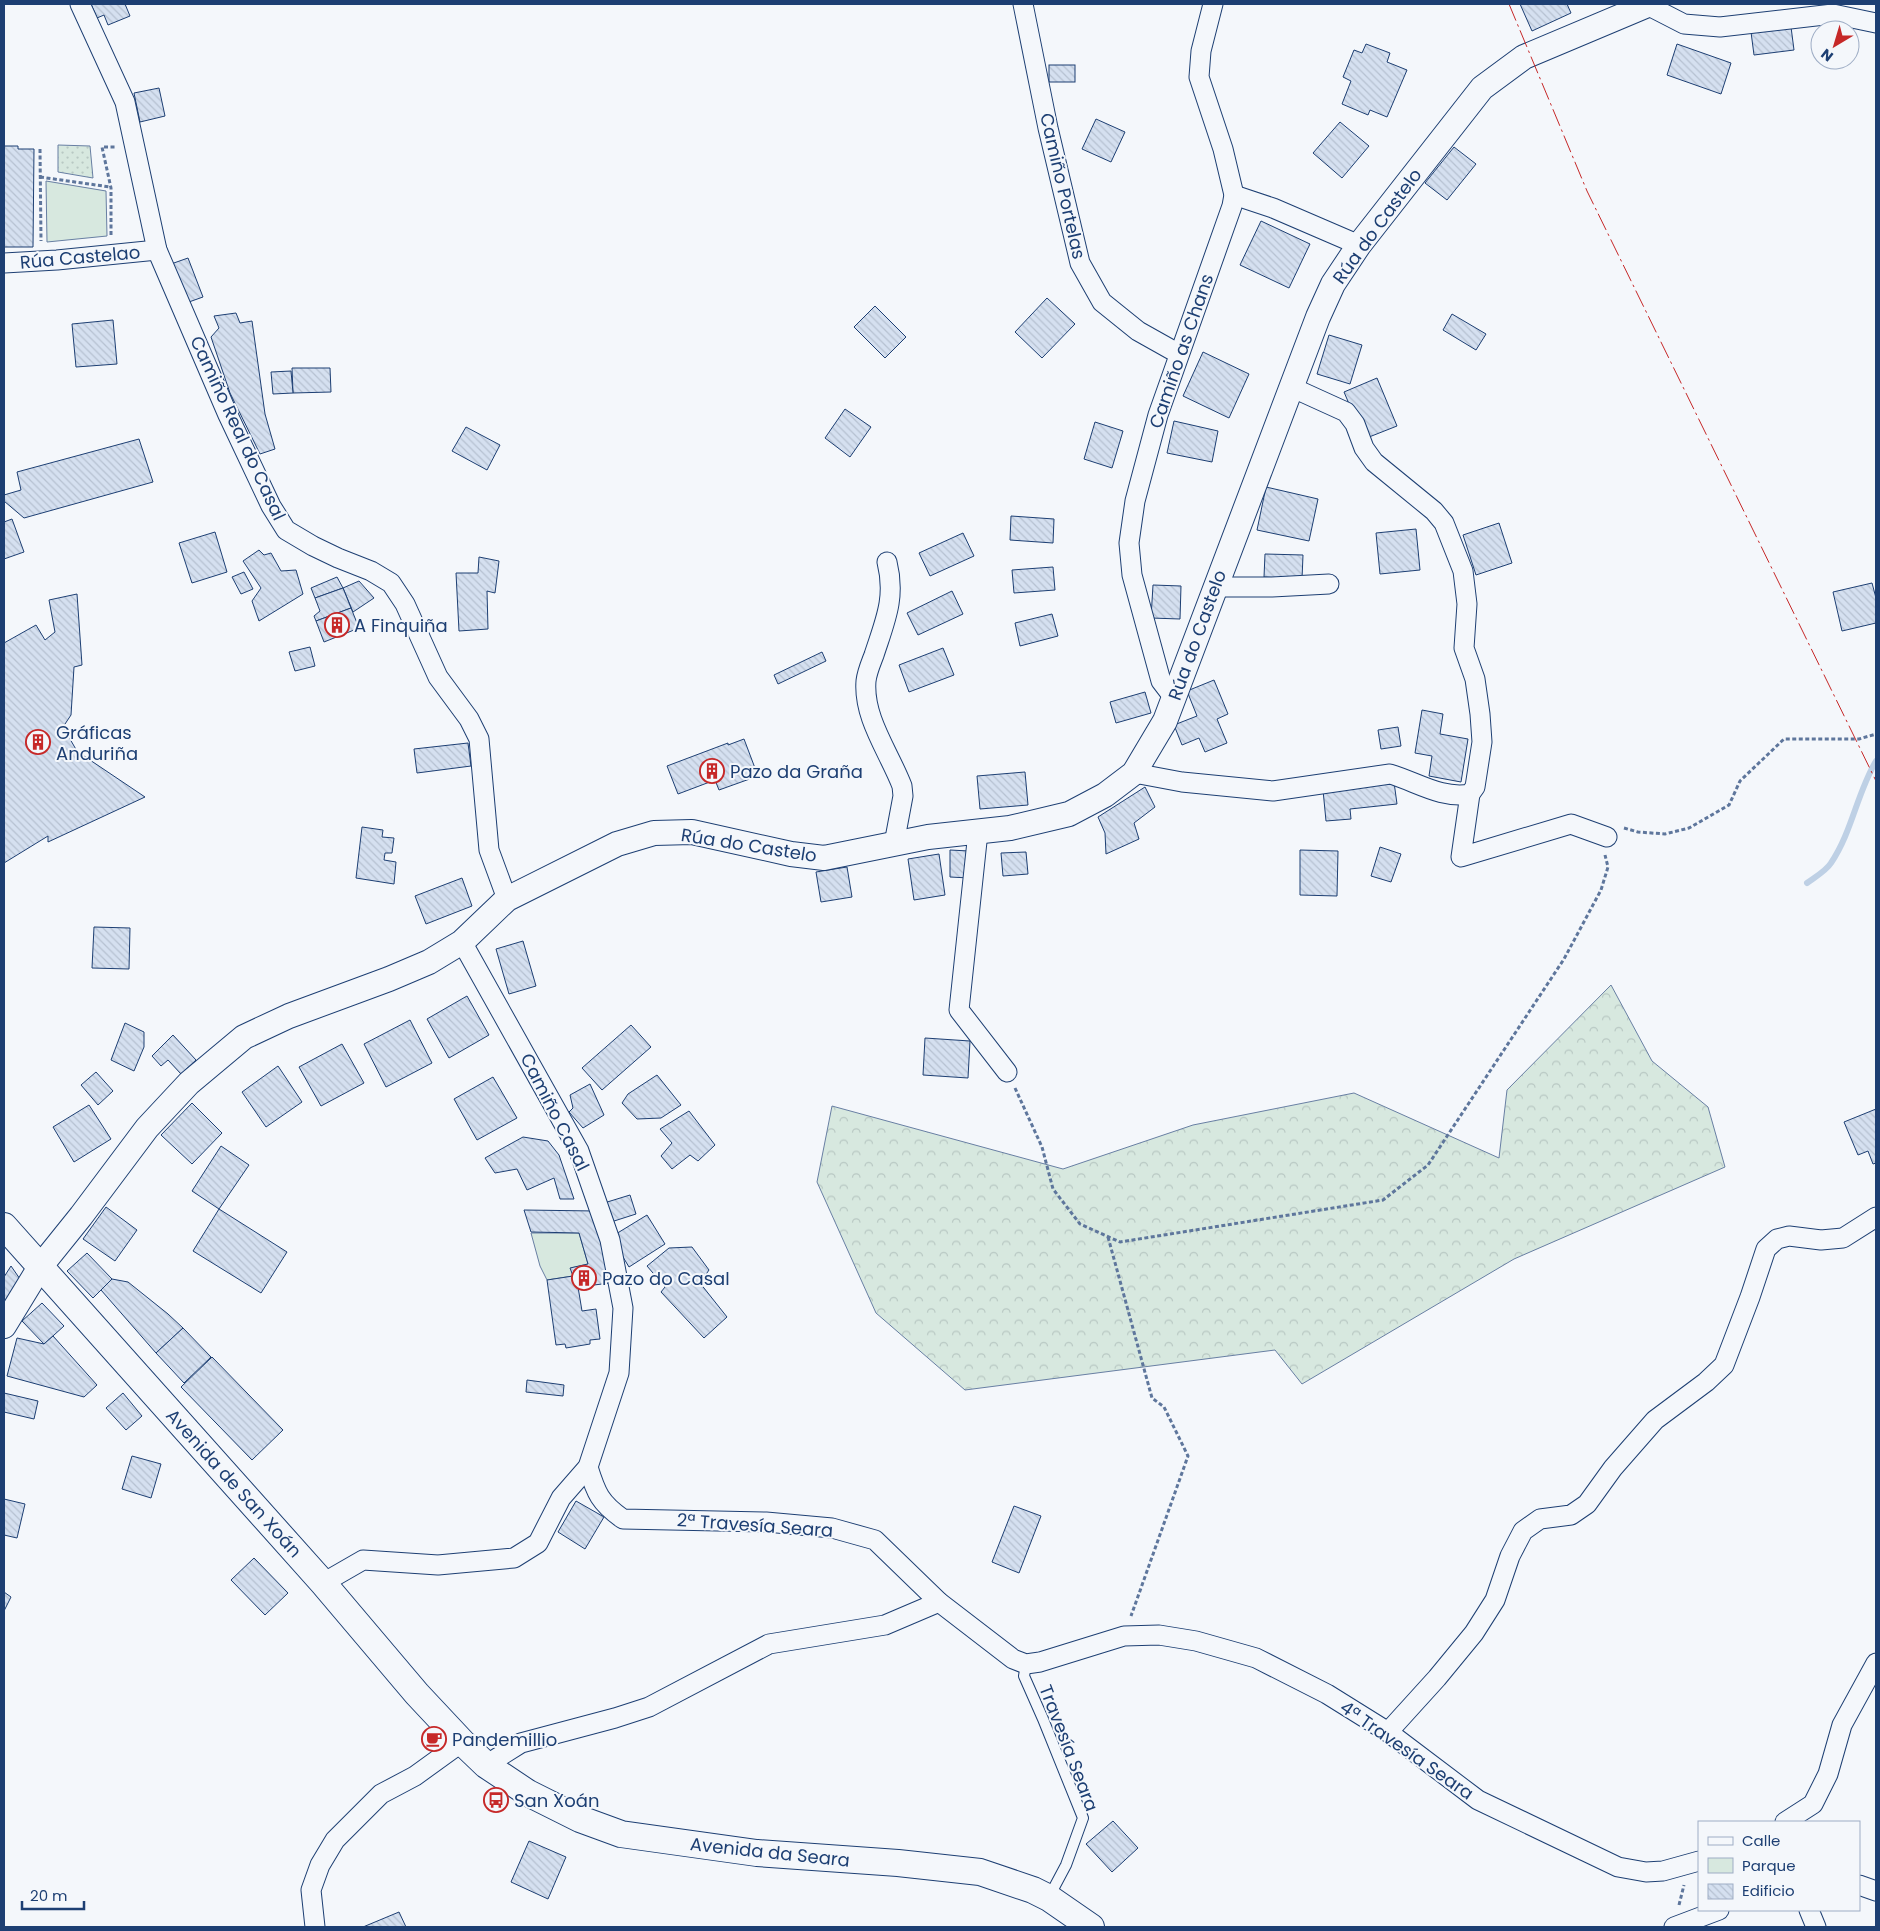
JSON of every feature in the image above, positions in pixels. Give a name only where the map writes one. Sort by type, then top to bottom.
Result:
[{"type":"main road","name":"Avenida de San Xoán","points":[[4,1226],[323,1583],[417,1694],[462,1742]]},
{"type":"main road","name":"Avenida da Seara","points":[[462,1742],[486,1765],[528,1793],[580,1819],[621,1834],[757,1853],[898,1863],[980,1872],[1033,1890],[1049,1898],[1091,1927]]},
{"type":"street","name":"Camiño Real do Casal","points":[[80,4],[125,102],[157,250],[228,415],[271,506],[286,530],[321,550],[371,570],[391,583],[405,604],[438,677],[469,719],[479,739],[490,850],[507,899]]},
{"type":"street","name":"Camiño Portelas","points":[[1023,4],[1048,128],[1080,263],[1102,302],[1138,331],[1178,354]]},
{"type":"street","points":[[1213,4],[1201,51],[1198,77],[1222,149],[1234,196],[1272,208],[1359,245]]},
{"type":"street","points":[[1648,4],[1684,24],[1720,27],[1833,14],[1876,24]]},
{"type":"street","name":"Rúa do Castelo","points":[[4,1326],[40,1267],[147,1128],[188,1083],[244,1037],[289,1016],[429,962],[462,942],[507,899],[617,844],[654,833],[692,832],[791,854],[824,858],[928,837],[1010,828],[1069,814],[1105,796],[1134,773],[1165,721],[1318,317],[1333,284],[1359,245],[1482,88],[1524,57],[1648,4]]},
{"type":"street","name":"Camiño as Chans","points":[[1174,698],[1160,681],[1132,575],[1129,543],[1135,501],[1158,414],[1234,196]]},
{"type":"street","name":"Rúa Castelao","points":[[4,263],[157,250]]},
{"type":"street","points":[[1292,387],[1346,412],[1355,424],[1364,448],[1374,462],[1434,511],[1444,523],[1463,571],[1467,604],[1464,648],[1475,679],[1482,742],[1475,787],[1470,794],[1461,857],[1571,824],[1607,837]]},
{"type":"street","points":[[887,562],[891,578],[890,604],[866,679],[866,697],[874,722],[902,786],[903,796],[894,844]]},
{"type":"street","points":[[1215,587],[1329,584]]},
{"type":"street","points":[[1134,773],[1182,782],[1273,791],[1390,774],[1405,778],[1435,792],[1462,796],[1470,794]]},
{"type":"street","points":[[978,832],[959,1010],[1008,1072]]},
{"type":"street","name":"Camiño Casal","points":[[462,942],[579,1151],[610,1240],[623,1308],[618,1373],[588,1467]]},
{"type":"street","points":[[1388,1732],[1437,1678],[1474,1633],[1495,1600],[1510,1556],[1522,1531],[1540,1519],[1571,1515],[1588,1504],[1613,1468],[1655,1420],[1706,1382],[1724,1365],[1766,1249],[1777,1239],[1789,1236],[1821,1240],[1843,1238],[1876,1217]]},
{"type":"street","points":[[323,1583],[363,1560],[438,1565],[514,1558],[538,1543],[561,1498],[588,1467]]},
{"type":"street","name":"2ª Travesía Seara","points":[[588,1467],[594,1486],[606,1508],[622,1519],[766,1522],[832,1528],[875,1540],[940,1602],[1013,1659],[1026,1664]]},
{"type":"street","points":[[486,1765],[522,1743],[648,1708],[768,1644],[885,1625],[940,1602]]},
{"type":"street","name":"4ª Travesía Seara","points":[[1026,1664],[1040,1662],[1124,1636],[1159,1635],[1196,1641],[1256,1658],[1327,1694],[1388,1732],[1478,1800],[1618,1867],[1646,1872],[1690,1863]]},
{"type":"street","points":[[1786,1821],[1813,1804],[1828,1774],[1842,1725],[1876,1663]]},
{"type":"street","points":[[315,1927],[311,1890],[320,1865],[335,1840],[381,1794],[415,1776],[462,1742]]},
{"type":"street","points":[[1860,1885],[1876,1891]]},
{"type":"street","points":[[1674,1927],[1716,1911]]},
{"type":"street","points":[[1809,1911],[1816,1927]]},
{"type":"lane","name":"Travesía Seara","points":[[1026,1664],[1024,1676],[1082,1818],[1066,1865],[1049,1898]]},
{"type":"path","points":[[111,255],[110,186],[102,146],[135,148]]},
{"type":"path","points":[[40,149],[42,261]]},
{"type":"path","points":[[40,177],[110,186]]},
{"type":"path","points":[[1008,1072],[1042,1147],[1053,1190],[1080,1224],[1120,1242],[1384,1200],[1428,1165],[1564,959],[1601,890],[1608,867],[1603,851],[1607,837],[1622,827],[1638,832],[1665,834],[1689,828],[1729,805],[1740,781],[1784,739],[1859,739],[1876,734]]},
{"type":"path","points":[[1108,1237],[1152,1398],[1164,1407],[1188,1456],[1124,1636]]},
{"type":"path","points":[[1678,1908],[1690,1863]]},
{"type":"green space","points":[[58,145],[90,146],[93,178],[58,172]]},
{"type":"green space","points":[[46,181],[106,191],[107,236],[47,242]]},
{"type":"green space","points":[[1611,985],[1652,1061],[1708,1107],[1725,1167],[1514,1259],[1302,1384],[1275,1350],[965,1390],[876,1313],[817,1182],[832,1106],[1063,1169],[1193,1125],[1354,1093],[1499,1158],[1507,1090]]},
{"type":"green space","points":[[531,1233],[579,1233],[588,1264],[571,1268],[573,1276],[547,1280],[540,1266]]},
{"type":"building","points":[[91,4],[125,4],[130,16],[108,25],[104,15],[97,18]]},
{"type":"building","points":[[1520,4],[1567,4],[1571,13],[1532,31]]},
{"type":"building","points":[[1791,27],[1794,50],[1754,55],[1751,32]]},
{"type":"building","points":[[1366,44],[1390,53],[1387,62],[1407,70],[1387,117],[1370,110],[1368,115],[1342,104],[1351,81],[1343,77],[1354,50],[1362,53]]},
{"type":"building","points":[[1677,44],[1731,63],[1721,94],[1667,75]]},
{"type":"building","points":[[1049,65],[1075,65],[1075,82],[1049,82]]},
{"type":"building","points":[[159,88],[165,116],[140,122],[134,93]]},
{"type":"building","points":[[1096,119],[1125,132],[1111,162],[1082,149]]},
{"type":"building","points":[[1340,122],[1369,146],[1342,178],[1313,153]]},
{"type":"building","points":[[4,146],[18,146],[18,149],[34,149],[33,247],[4,247]]},
{"type":"building","points":[[1454,147],[1476,164],[1447,200],[1425,183]]},
{"type":"building","points":[[1261,221],[1310,244],[1289,288],[1240,265]]},
{"type":"building","points":[[188,258],[203,297],[186,303],[171,264]]},
{"type":"building","points":[[1047,298],[1075,324],[1042,358],[1015,332]]},
{"type":"building","points":[[875,306],[906,337],[885,358],[854,327]]},
{"type":"building","points":[[236,313],[240,323],[252,321],[265,414],[275,449],[260,454],[230,393],[211,337],[219,328],[214,316]]},
{"type":"building","points":[[1452,314],[1486,334],[1476,350],[1443,330]]},
{"type":"building","points":[[113,320],[117,364],[76,367],[72,324]]},
{"type":"building","points":[[1329,335],[1362,345],[1350,384],[1317,374]]},
{"type":"building","points":[[1203,352],[1249,374],[1229,418],[1183,396]]},
{"type":"building","points":[[292,368],[330,368],[331,392],[293,393]]},
{"type":"building","points":[[291,371],[293,393],[273,394],[271,372]]},
{"type":"building","points":[[1377,378],[1397,426],[1364,439],[1344,392]]},
{"type":"building","points":[[845,409],[871,427],[850,457],[825,438]]},
{"type":"building","points":[[1174,421],[1218,431],[1212,462],[1167,453]]},
{"type":"building","points":[[1095,422],[1123,431],[1112,468],[1084,459]]},
{"type":"building","points":[[466,427],[500,445],[487,470],[452,451]]},
{"type":"building","points":[[139,439],[153,482],[24,518],[4,501],[4,495],[21,490],[17,472]]},
{"type":"building","points":[[1266,487],[1318,499],[1309,541],[1257,530]]},
{"type":"building","points":[[1011,516],[1054,519],[1053,543],[1010,540]]},
{"type":"building","points":[[12,519],[24,552],[4,559],[4,522]]},
{"type":"building","points":[[1499,523],[1512,563],[1476,575],[1463,535]]},
{"type":"building","points":[[1416,529],[1420,570],[1380,574],[1376,533]]},
{"type":"building","points":[[215,532],[227,572],[192,583],[179,543]]},
{"type":"building","points":[[963,533],[974,556],[930,576],[919,553]]},
{"type":"building","points":[[259,550],[264,555],[271,553],[281,571],[296,570],[303,594],[259,621],[252,601],[261,588],[243,561]]},
{"type":"building","points":[[1265,554],[1303,555],[1302,579],[1264,577]]},
{"type":"building","points":[[479,557],[499,561],[495,593],[487,591],[488,629],[459,631],[456,573],[478,573]]},
{"type":"building","points":[[1053,567],[1055,590],[1014,593],[1012,570]]},
{"type":"building","points":[[244,572],[253,589],[241,594],[232,577]]},
{"type":"building","points":[[337,577],[343,588],[315,598],[311,588]]},
{"type":"building","points":[[359,581],[374,598],[353,612],[343,588]]},
{"type":"building","points":[[1872,583],[1876,598],[1876,623],[1842,631],[1833,592]]},
{"type":"building","points":[[1153,585],[1181,586],[1180,619],[1151,618]]},
{"type":"building","points":[[343,588],[351,608],[316,621],[314,616],[320,611],[315,598]]},
{"type":"building","points":[[952,591],[963,614],[918,635],[907,613]]},
{"type":"building","name":"Gráficas Anduriña","points":[[77,594],[82,665],[74,667],[71,715],[63,727],[81,758],[84,756],[145,797],[48,842],[48,836],[4,863],[4,643],[36,625],[45,640],[55,632],[49,600]]},
{"type":"building","name":"A Finquiña","points":[[351,608],[359,628],[324,642],[316,621]]},
{"type":"building","points":[[1052,614],[1058,636],[1020,646],[1015,623]]},
{"type":"building","points":[[310,647],[315,666],[295,671],[289,652]]},
{"type":"building","points":[[943,648],[954,675],[909,692],[899,665]]},
{"type":"building","points":[[822,652],[826,661],[778,684],[774,675]]},
{"type":"building","points":[[1214,680],[1228,714],[1217,719],[1227,743],[1205,752],[1199,738],[1182,745],[1174,725],[1197,716],[1187,691]]},
{"type":"building","points":[[1145,692],[1151,713],[1116,723],[1110,702]]},
{"type":"building","points":[[1422,710],[1443,714],[1440,734],[1468,739],[1461,782],[1429,776],[1432,756],[1415,753]]},
{"type":"building","points":[[1398,727],[1401,746],[1381,749],[1378,730]]},
{"type":"building","name":"Pazo da Graña","points":[[744,739],[758,776],[719,790],[715,780],[678,794],[667,766],[728,743],[728,745]]},
{"type":"building","points":[[468,743],[471,766],[417,773],[414,749]]},
{"type":"building","points":[[1025,772],[1028,805],[980,809],[977,776]]},
{"type":"building","points":[[1394,782],[1397,804],[1350,809],[1351,819],[1326,821],[1323,790]]},
{"type":"building","points":[[1145,787],[1155,807],[1134,823],[1139,839],[1106,854],[1105,833],[1098,817]]},
{"type":"building","points":[[362,827],[383,830],[382,837],[394,838],[392,853],[385,853],[384,860],[396,862],[394,884],[356,878]]},
{"type":"building","points":[[1380,847],[1401,854],[1391,882],[1371,876]]},
{"type":"building","points":[[950,850],[969,851],[969,878],[950,877]]},
{"type":"building","points":[[1300,850],[1338,851],[1337,896],[1300,895]]},
{"type":"building","points":[[1026,852],[1028,874],[1003,876],[1001,853]]},
{"type":"building","points":[[939,854],[945,895],[914,900],[908,859]]},
{"type":"building","points":[[847,867],[852,897],[821,902],[816,872]]},
{"type":"building","points":[[462,878],[472,906],[426,924],[415,896]]},
{"type":"building","points":[[94,927],[130,928],[129,969],[92,968]]},
{"type":"building","points":[[523,941],[536,986],[509,994],[496,949]]},
{"type":"building","points":[[467,996],[489,1035],[449,1058],[427,1019]]},
{"type":"building","points":[[410,1020],[432,1063],[386,1087],[364,1044]]},
{"type":"building","points":[[125,1023],[144,1032],[144,1047],[134,1071],[111,1060]]},
{"type":"building","points":[[631,1025],[651,1047],[602,1090],[582,1068]]},
{"type":"building","points":[[173,1035],[196,1060],[181,1074],[168,1060],[161,1066],[152,1056]]},
{"type":"building","points":[[925,1038],[970,1041],[968,1078],[923,1075]]},
{"type":"building","points":[[342,1044],[364,1083],[321,1106],[299,1067]]},
{"type":"building","points":[[278,1066],[302,1102],[266,1127],[242,1092]]},
{"type":"building","points":[[96,1072],[113,1091],[98,1105],[81,1085]]},
{"type":"building","points":[[657,1075],[681,1105],[661,1118],[637,1119],[622,1103],[628,1094]]},
{"type":"building","points":[[493,1077],[517,1118],[477,1140],[454,1099]]},
{"type":"building","points":[[590,1084],[604,1115],[583,1128],[569,1112],[573,1108],[570,1095]]},
{"type":"building","points":[[192,1103],[222,1133],[192,1164],[161,1135]]},
{"type":"building","points":[[89,1105],[111,1139],[74,1162],[53,1127]]},
{"type":"building","points":[[1876,1109],[1876,1163],[1873,1164],[1868,1151],[1858,1155],[1844,1122]]},
{"type":"building","points":[[689,1111],[715,1145],[698,1161],[690,1155],[672,1169],[661,1156],[672,1143],[660,1129]]},
{"type":"building","points":[[523,1137],[548,1141],[559,1155],[574,1199],[560,1199],[554,1178],[527,1190],[517,1169],[495,1173],[485,1158]]},
{"type":"building","points":[[221,1146],[249,1165],[219,1209],[192,1191]]},
{"type":"building","points":[[630,1195],[636,1214],[611,1222],[604,1203]]},
{"type":"building","points":[[106,1207],[137,1230],[115,1261],[83,1239]]},
{"type":"building","points":[[219,1209],[287,1252],[261,1293],[193,1251]]},
{"type":"building","name":"Pazo do Casal","points":[[524,1210],[596,1211],[610,1283],[578,1287],[582,1311],[596,1309],[600,1339],[590,1340],[590,1344],[566,1348],[565,1344],[556,1345],[547,1280],[573,1276],[570,1268],[588,1264],[579,1233],[531,1232]]},
{"type":"building","points":[[647,1215],[665,1244],[629,1267],[611,1237]]},
{"type":"building","points":[[692,1247],[709,1270],[700,1283],[727,1317],[704,1338],[661,1292],[665,1287],[647,1266],[669,1248]]},
{"type":"building","points":[[87,1253],[112,1279],[93,1298],[67,1271]]},
{"type":"building","points":[[11,1266],[20,1279],[4,1306],[4,1277]]},
{"type":"building","points":[[112,1279],[128,1282],[183,1328],[156,1353],[101,1290]]},
{"type":"building","points":[[42,1303],[64,1326],[44,1344],[22,1321]]},
{"type":"building","points":[[183,1328],[211,1357],[184,1383],[156,1353]]},
{"type":"building","points":[[53,1336],[97,1385],[84,1397],[7,1376],[17,1338],[44,1344]]},
{"type":"building","points":[[212,1357],[283,1430],[252,1460],[181,1387]]},
{"type":"building","points":[[527,1380],[564,1385],[563,1396],[526,1392]]},
{"type":"building","points":[[4,1393],[38,1401],[34,1419],[4,1412]]},
{"type":"building","points":[[123,1393],[142,1416],[126,1430],[106,1408]]},
{"type":"building","points":[[132,1456],[161,1464],[151,1498],[122,1489]]},
{"type":"building","points":[[4,1499],[25,1504],[17,1538],[4,1535]]},
{"type":"building","points":[[576,1501],[604,1517],[585,1549],[558,1532]]},
{"type":"building","points":[[1014,1506],[1041,1516],[1019,1573],[992,1562]]},
{"type":"building","points":[[254,1558],[288,1593],[265,1615],[231,1580]]},
{"type":"building","points":[[4,1592],[11,1597],[4,1611]]},
{"type":"building","points":[[1113,1821],[1138,1848],[1112,1872],[1086,1844]]},
{"type":"building","points":[[529,1841],[566,1857],[548,1899],[511,1882]]},
{"type":"building","points":[[399,1912],[406,1927],[363,1927]]},
{"type":"waterway","points":[[1807,883],[1826,869],[1838,851],[1869,773],[1876,761]]},
{"type":"power","points":[[1509,4],[1587,191],[1876,781]]},
{"type":"place","name":"A Finquiña","points":[[337,625]]},
{"type":"place","name":"Gráficas Anduriña","points":[[38,742]]},
{"type":"place","name":"Pazo da Graña","points":[[712,771]]},
{"type":"place","name":"Pazo do Casal","points":[[584,1278]]},
{"type":"place","name":"Pandemillio","points":[[434,1739]]},
{"type":"place","name":"San Xoán","points":[[496,1800]]}]
